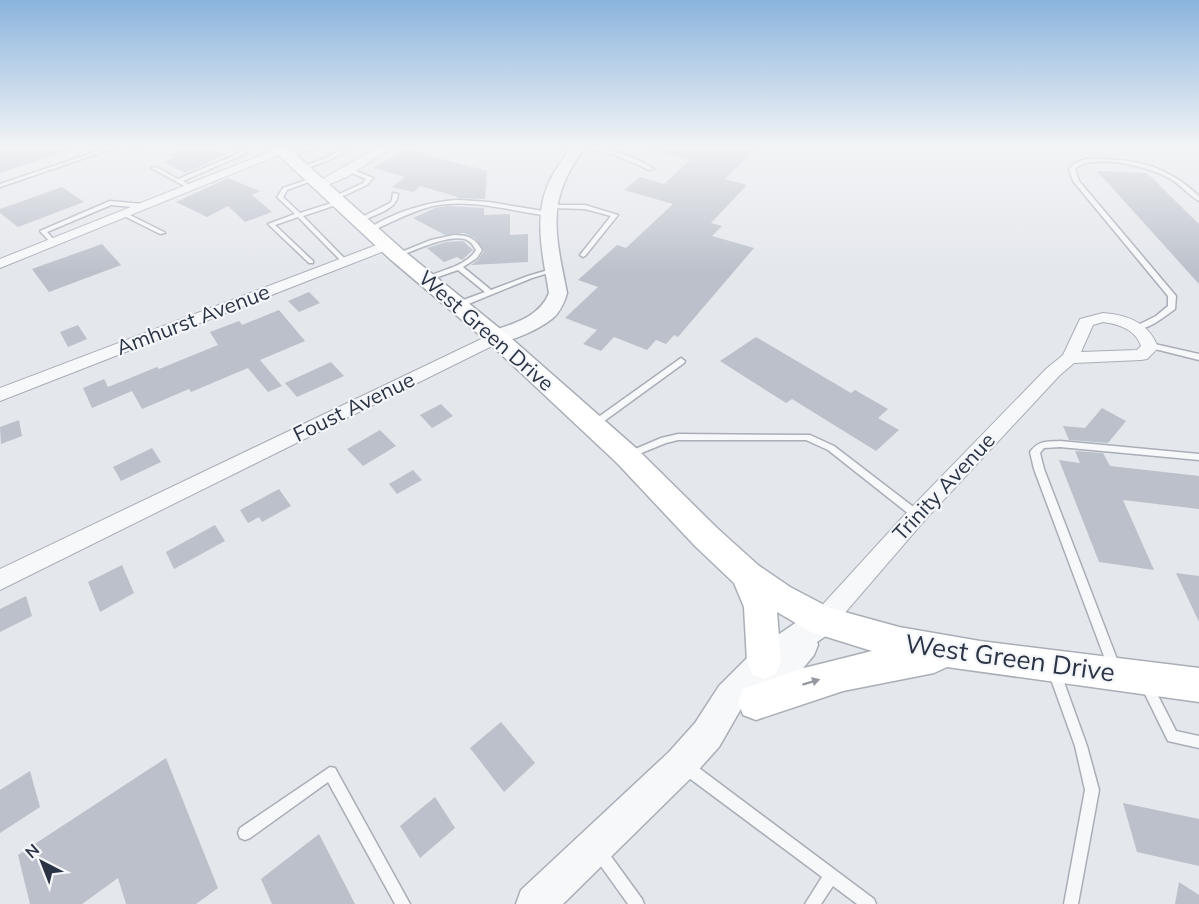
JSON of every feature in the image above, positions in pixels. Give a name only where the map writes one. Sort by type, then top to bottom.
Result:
[{"type":"main road","name":"West Green Drive","points":[[324,188],[392,250],[496,337],[627,456],[747,575],[779,597],[823,621],[899,643],[962,654],[1199,685]]},
{"type":"main road","name":"West Green Drive","points":[[691,522],[714,533],[735,551],[787,585],[823,621]]},
{"type":"main road","points":[[747,575],[760,607],[764,662]]},
{"type":"main road","points":[[756,702],[808,682],[881,663],[962,654]]},
{"type":"street","points":[[0,264],[143,206],[176,188]]},
{"type":"street","name":"Foust Avenue","points":[[0,580],[496,337],[541,318],[551,310],[558,293],[547,229],[555,188]]},
{"type":"street","name":"Amhurst Avenue","points":[[0,395],[345,262],[392,250]]},
{"type":"street","points":[[1091,319],[1116,320],[1136,328],[1147,336],[1150,345],[1147,352],[1141,355],[1071,358],[1082,327],[1091,319]]},
{"type":"street","name":"Trinity Avenue","points":[[707,735],[756,702],[823,621],[917,515],[1053,372],[1071,358]]},
{"type":"street","name":"Trinity Avenue","points":[[535,904],[681,764],[707,735],[730,697],[764,662],[823,621]]},
{"type":"lane","points":[[286,188],[280,197],[345,262]]},
{"type":"lane","points":[[299,215],[304,188]]},
{"type":"lane","points":[[1082,188],[1172,296],[1172,307],[1160,318],[1136,328]]},
{"type":"lane","points":[[1187,188],[1199,199]]},
{"type":"lane","points":[[365,225],[392,204],[395,194]]},
{"type":"lane","points":[[365,225],[432,204],[450,202],[549,210],[585,207],[615,215],[583,255]]},
{"type":"lane","points":[[54,242],[43,231],[110,203],[143,206]]},
{"type":"lane","points":[[124,214],[162,234]]},
{"type":"lane","points":[[299,215],[271,224],[311,262]]},
{"type":"lane","points":[[392,250],[447,238],[470,238],[479,250],[475,256],[459,267],[427,279]]},
{"type":"lane","points":[[459,267],[490,292]]},
{"type":"lane","points":[[458,305],[555,270]]},
{"type":"lane","points":[[1150,345],[1199,357]]},
{"type":"lane","points":[[593,425],[681,361]]},
{"type":"lane","points":[[627,456],[664,440],[678,437],[807,437],[831,448],[917,515]]},
{"type":"lane","points":[[1199,457],[1048,444],[1042,445],[1035,452],[1039,469],[1130,676],[1172,737],[1199,742]]},
{"type":"lane","points":[[1052,666],[1081,746],[1092,790],[1071,904]]},
{"type":"lane","points":[[681,764],[868,904]]},
{"type":"lane","points":[[245,833],[330,773],[403,904]]},
{"type":"lane","points":[[595,846],[637,904]]},
{"type":"lane","points":[[812,904],[831,876]]},
{"type":"building","points":[[59,188],[64,188],[84,202],[18,227],[0,213],[0,209]]},
{"type":"building","points":[[206,188],[253,188],[260,191],[252,195],[272,212],[245,222],[228,206],[207,217],[176,202]]},
{"type":"building","points":[[397,188],[417,188],[413,192]]},
{"type":"building","points":[[428,188],[486,188],[485,199],[456,198],[458,197]]},
{"type":"building","points":[[744,188],[711,223],[722,226],[712,236],[754,248],[678,337],[674,335],[666,344],[656,340],[647,350],[614,337],[601,351],[583,344],[597,330],[565,318],[598,287],[578,280],[617,245],[626,248],[673,204],[624,190]]},
{"type":"building","points":[[1113,188],[1162,188],[1199,224],[1199,284]]},
{"type":"building","points":[[448,206],[484,208],[484,215],[510,214],[510,235],[528,234],[528,262],[471,265],[484,251],[475,238],[464,233],[445,235],[413,218],[435,208]]},
{"type":"building","points":[[463,241],[473,250],[462,260],[457,257],[444,262],[427,248],[446,242]]},
{"type":"building","points":[[102,244],[121,265],[49,292],[32,269]]},
{"type":"building","points":[[309,292],[320,303],[299,312],[288,301]]},
{"type":"building","points":[[279,310],[305,341],[260,360],[282,386],[268,392],[248,368],[191,392],[189,389],[142,409],[132,391],[92,408],[83,388],[104,379],[108,387],[157,367],[159,369],[218,345],[210,332],[239,321],[242,325]]},
{"type":"building","points":[[78,325],[87,339],[68,347],[60,332]]},
{"type":"building","points":[[756,337],[851,393],[855,390],[888,409],[878,418],[899,430],[876,451],[792,399],[786,403],[720,361]]},
{"type":"building","points":[[331,362],[344,376],[297,397],[285,383]]},
{"type":"building","points":[[441,404],[453,416],[432,428],[420,415]]},
{"type":"building","points":[[1102,408],[1126,421],[1108,443],[1069,440],[1063,426],[1085,428]]},
{"type":"building","points":[[19,420],[22,436],[1,444],[0,427]]},
{"type":"building","points":[[380,430],[396,446],[363,466],[347,449]]},
{"type":"building","points":[[152,448],[161,462],[121,481],[113,467]]},
{"type":"building","points":[[1075,451],[1103,453],[1110,466],[1199,476],[1199,509],[1123,500],[1154,570],[1099,562],[1059,460],[1080,463]]},
{"type":"building","points":[[413,470],[422,480],[397,494],[389,484]]},
{"type":"building","points":[[279,489],[291,506],[262,522],[259,517],[248,523],[240,510]]},
{"type":"building","points":[[215,525],[225,541],[174,569],[166,552]]},
{"type":"building","points":[[122,565],[134,593],[100,612],[88,582]]},
{"type":"building","points":[[1176,573],[1199,576],[1199,622]]},
{"type":"building","points":[[26,596],[32,616],[0,632],[0,609]]},
{"type":"building","points":[[501,722],[535,763],[504,792],[470,748]]},
{"type":"building","points":[[166,758],[218,888],[196,904],[126,904],[118,878],[82,904],[30,904],[18,855]]},
{"type":"building","points":[[30,771],[40,807],[0,833],[0,790]]},
{"type":"building","points":[[435,797],[455,828],[420,858],[400,826]]},
{"type":"building","points":[[1123,803],[1199,819],[1199,866],[1137,852]]},
{"type":"building","points":[[319,834],[355,904],[272,904],[261,879]]},
{"type":"building","points":[[1179,882],[1199,895],[1199,904],[1175,904]]}]
